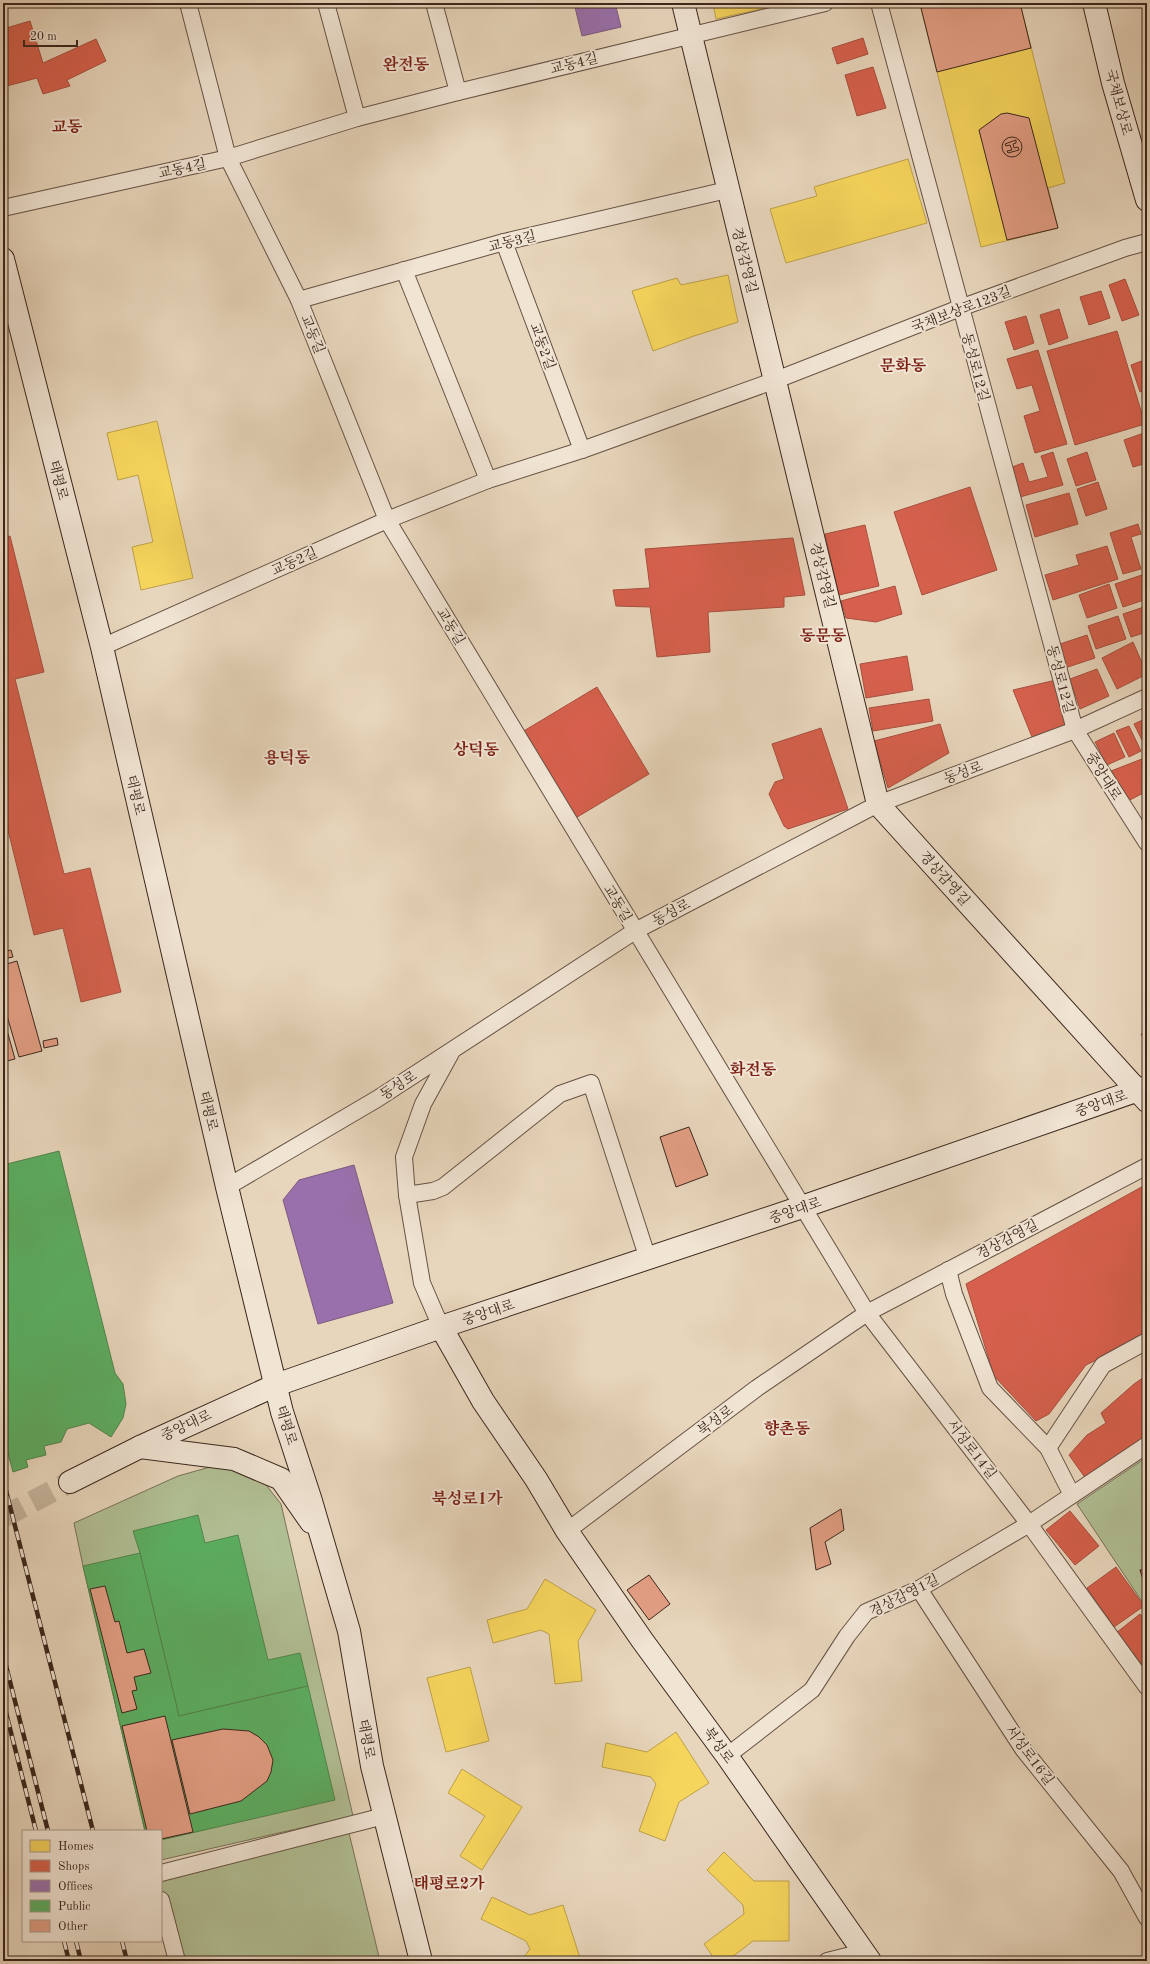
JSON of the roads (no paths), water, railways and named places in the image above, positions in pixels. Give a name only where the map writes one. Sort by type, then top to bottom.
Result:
[{"type":"main road","name":"경상감영길","points":[[682,3],[727,190],[776,380],[878,804],[1117,1066],[1144,1093]]},
{"type":"main road","name":"국채보상로","points":[[1094,3],[1113,83],[1147,200]]},
{"type":"main road","name":"태평로","points":[[3,259],[102,647],[227,1187],[282,1412],[322,1538],[348,1631],[372,1766],[421,1961]]},
{"type":"main road","name":"중앙대로","points":[[70,1482],[140,1446],[276,1385],[441,1327],[1144,1093]]},
{"type":"main road","name":"북성로","points":[[441,1327],[483,1401],[536,1479],[567,1531],[642,1640],[727,1756],[867,1956]]},
{"type":"main road","points":[[140,1446],[234,1459],[281,1479],[322,1538]]},
{"type":"street","name":"교동길","points":[[188,3],[228,158],[299,300],[387,520],[802,1208]]},
{"type":"street","points":[[326,3],[357,118]]},
{"type":"street","points":[[434,3],[458,92]]},
{"type":"street","name":"교동4길","points":[[3,208],[228,158],[357,118],[690,34],[825,3]]},
{"type":"street","name":"동성로12길","points":[[879,3],[1075,730]]},
{"type":"street","name":"교동3길","points":[[299,300],[504,242],[727,190]]},
{"type":"street","name":"교동2길","points":[[504,242],[582,450]]},
{"type":"street","name":"국채보상로123길","points":[[776,380],[960,308],[1125,248],[1147,242]]},
{"type":"street","points":[[404,270],[488,480]]},
{"type":"street","name":"교동2길","points":[[102,647],[387,520],[488,480],[582,450],[776,380]]},
{"type":"street","name":"동성로","points":[[227,1187],[377,1099],[635,931],[878,804],[1075,730],[1147,697]]},
{"type":"street","name":"중앙대로","points":[[1075,730],[1147,843]]},
{"type":"street","points":[[441,1327],[422,1283],[407,1195],[404,1157],[423,1104],[453,1050]]},
{"type":"street","points":[[407,1195],[433,1191],[443,1186],[560,1094],[591,1083],[648,1259]]},
{"type":"street","name":"경상감영길","points":[[867,1313],[1147,1166]]},
{"type":"street","name":"서성로14길","points":[[802,1208],[867,1313],[1029,1524],[1147,1688]]},
{"type":"street","points":[[948,1270],[954,1294],[990,1388],[1048,1448],[1072,1495]]},
{"type":"street","name":"북성로","points":[[567,1531],[757,1388],[867,1313]]},
{"type":"street","points":[[1048,1448],[1103,1365],[1147,1341]]},
{"type":"street","name":"경상감영1길","points":[[727,1756],[812,1690],[847,1636],[866,1612],[919,1589],[1029,1524],[1147,1445]]},
{"type":"street","name":"서성로16길","points":[[919,1589],[1023,1749],[1121,1871],[1147,1918]]},
{"type":"street","points":[[162,1873],[384,1816]]},
{"type":"street","points":[[162,1904],[177,1961]]},
{"type":"street","points":[[827,1961],[867,1956]]},
{"type":"tunnel","points":[[3,1517],[70,1482]]},
{"type":"railway","points":[[3,1479],[93,1830]]},
{"type":"railway","points":[[3,1654],[48,1830]]},
{"type":"railway","points":[[3,1701],[36,1830]]},
{"type":"railway","points":[[64,1942],[69,1961]]},
{"type":"railway","points":[[76,1942],[81,1961]]},
{"type":"railway","points":[[122,1942],[127,1961]]},
{"type":"district","name":"완전동","points":[[406,64]]},
{"type":"district","name":"교동","points":[[67,126]]},
{"type":"district","name":"문화동","points":[[903,365]]},
{"type":"district","name":"동문동","points":[[823,635]]},
{"type":"district","name":"상덕동","points":[[476,749]]},
{"type":"district","name":"용덕동","points":[[287,757]]},
{"type":"district","name":"화전동","points":[[753,1069]]},
{"type":"district","name":"향촌동","points":[[787,1428]]},
{"type":"district","name":"북성로1가","points":[[467,1498]]},
{"type":"district","name":"태평로2가","points":[[449,1883]]}]
